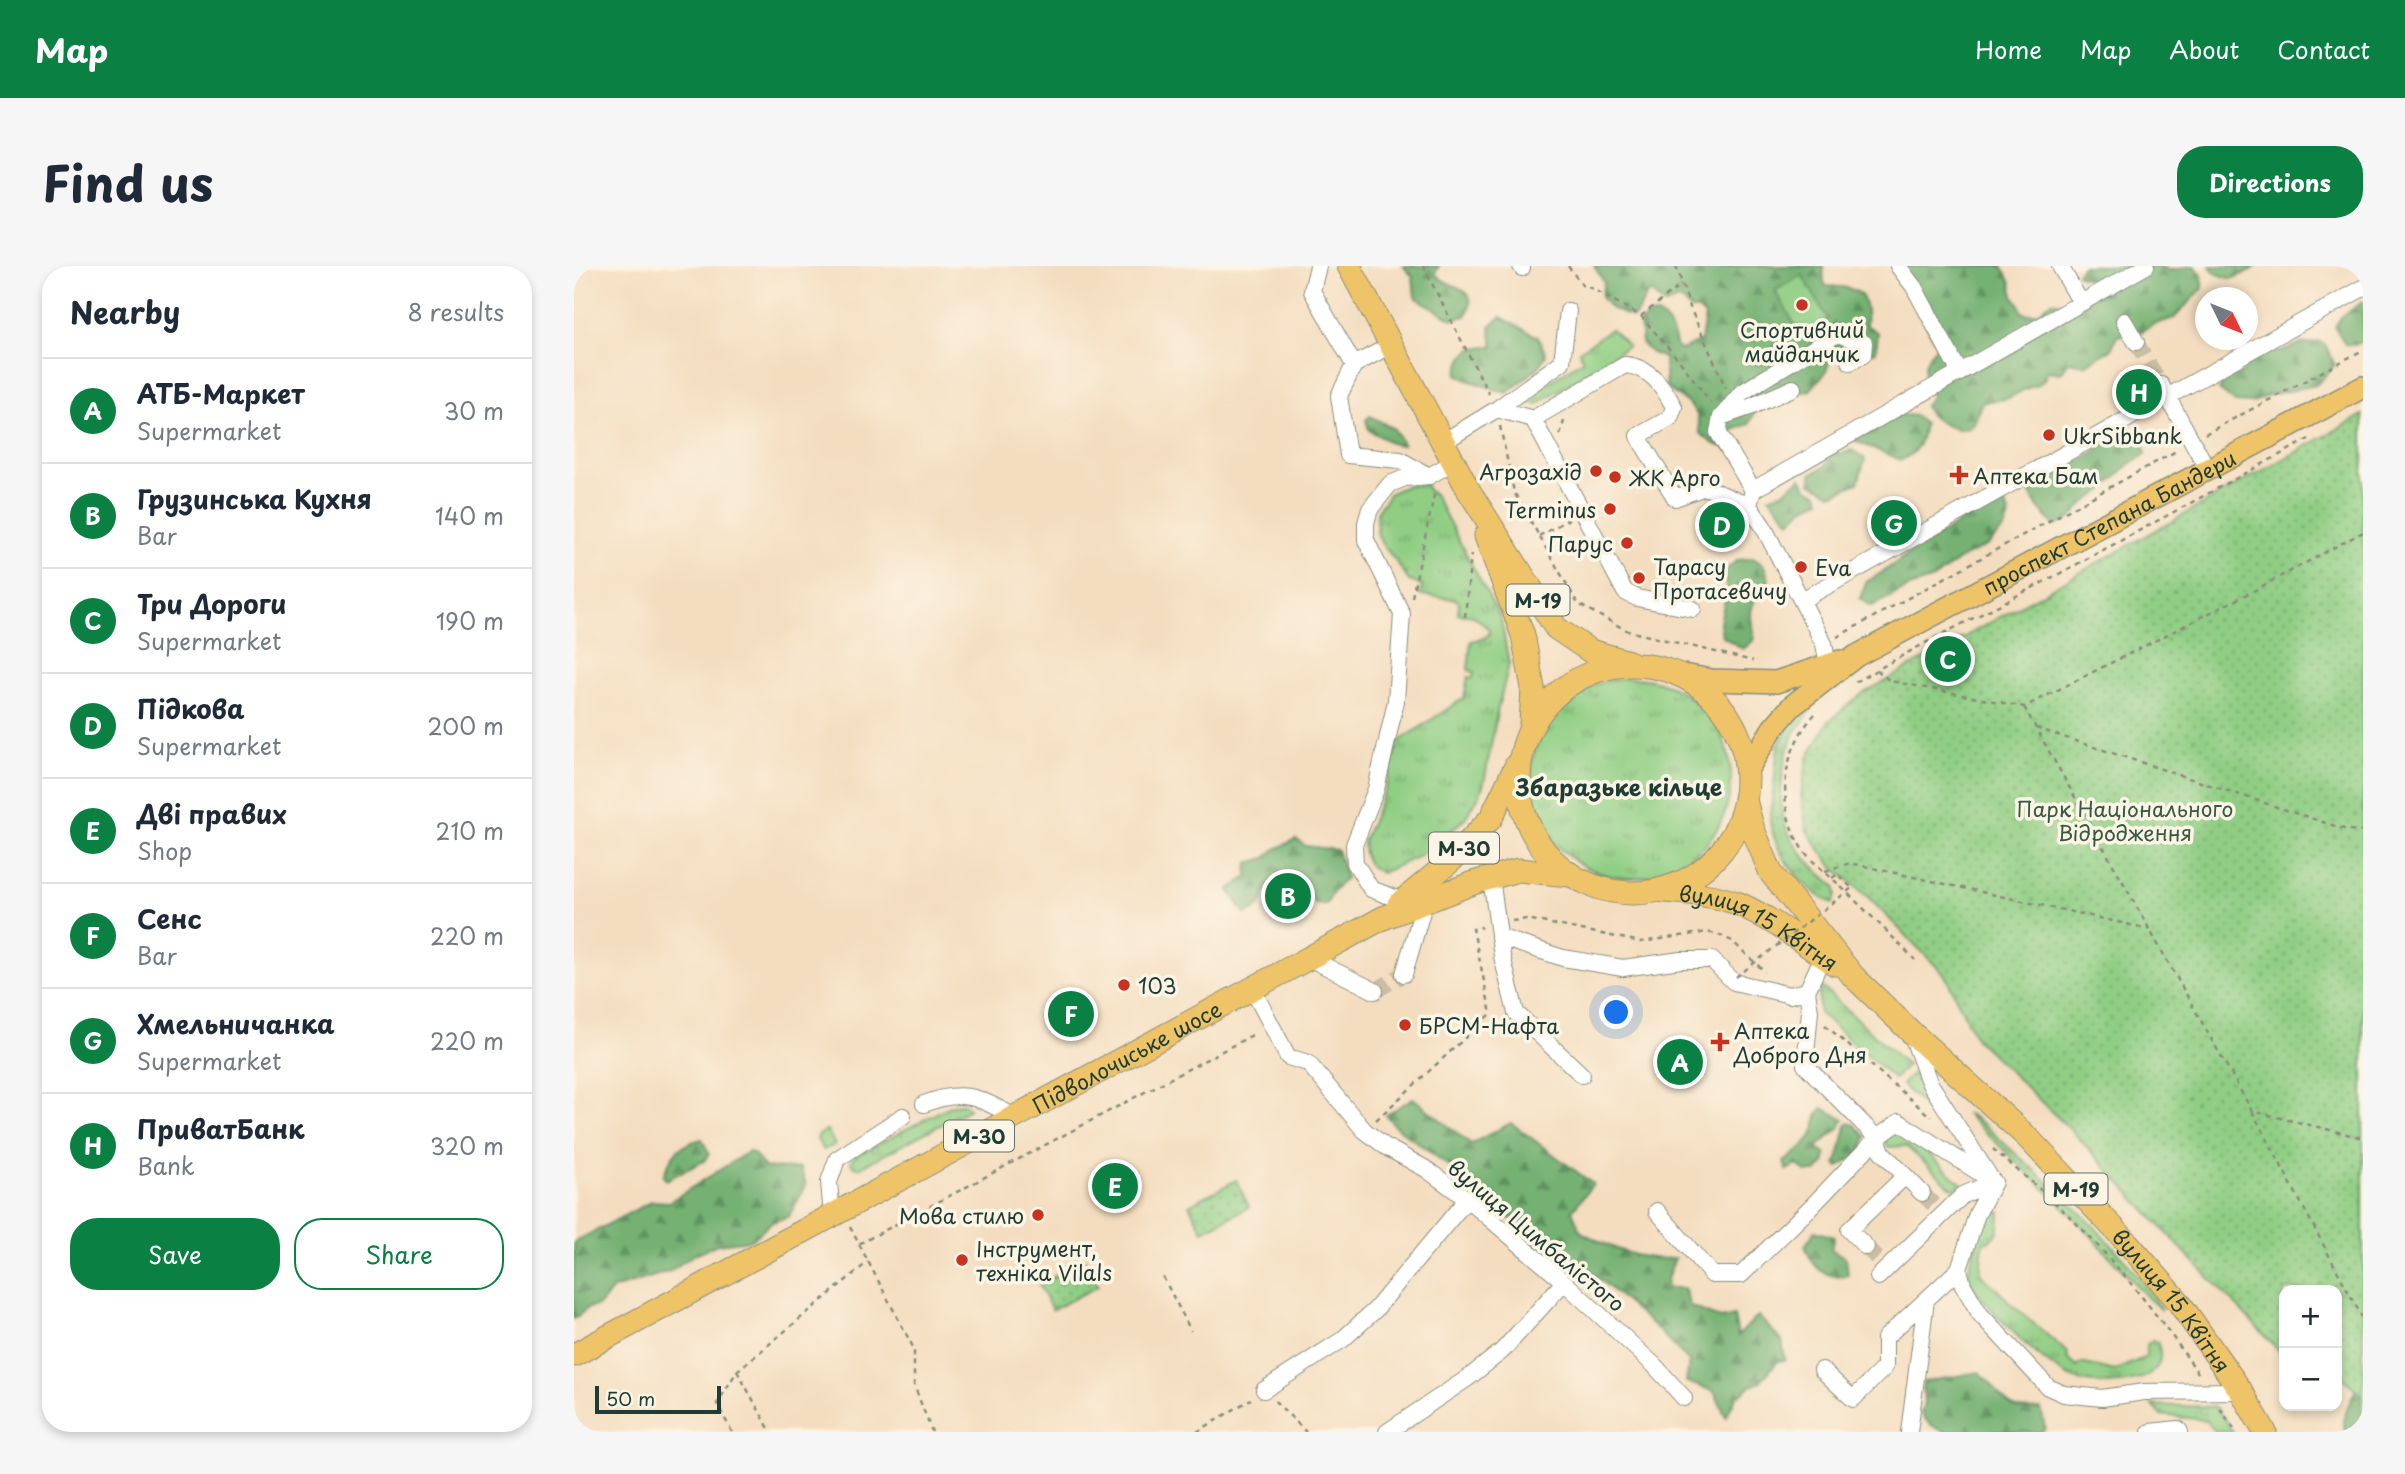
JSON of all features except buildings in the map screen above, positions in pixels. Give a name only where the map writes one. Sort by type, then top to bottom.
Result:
[{"type":"highway","name":"М-19","points":[[1349,266],[1469,491],[1556,628],[1590,650],[1683,676],[1715,699],[1737,732],[1747,771],[1745,800]]},
{"type":"highway","name":"М-19","points":[[1469,491],[1523,635],[1532,688],[1531,726],[1520,758],[1519,792],[1527,825],[1545,853],[1570,875],[1591,886],[1635,894],[1658,891]]},
{"type":"highway","points":[[1531,726],[1551,699],[1578,678],[1609,667],[1643,664]]},
{"type":"highway","name":"Підволочиське шосе","points":[[1414,901],[1491,818],[1520,758]]},
{"type":"highway","points":[[1658,891],[1683,882],[1705,867],[1724,848],[1737,825],[1745,800]]},
{"type":"highway","name":"вулиця 15 Квітня","points":[[1745,800],[1752,827],[1771,873],[1853,976],[2026,1136],[2125,1240],[2178,1301],[2241,1391],[2265,1432]]},
{"type":"highway","name":"Підволочиське шосе","points":[[574,1355],[1414,901],[1518,870],[1570,875]]},
{"type":"highway","name":"вулиця 15 Квітня","points":[[1658,891],[1695,893],[1738,904],[1768,920],[1853,976]]},
{"type":"main road","name":"проспект Степана Бандери","points":[[1683,676],[1712,680],[1776,682],[1856,656],[2363,387]]},
{"type":"main road","name":"проспект Степана Бандери","points":[[1747,771],[1773,728],[1792,706],[1856,656]]},
{"type":"lane","points":[[1318,266],[1312,291],[1354,365]]},
{"type":"lane","points":[[1898,266],[1914,287],[1959,373]]},
{"type":"lane","points":[[2060,266],[2081,303]]},
{"type":"lane","points":[[1497,409],[1533,419],[1625,365],[1639,366],[1665,391],[1674,407],[1670,418],[1638,436],[1675,498],[1705,487],[1751,498],[1959,373],[2146,266]]},
{"type":"lane","points":[[1802,600],[2164,391],[2363,288]]},
{"type":"lane","points":[[1432,482],[1448,452],[1497,409],[1562,362],[1568,311]]},
{"type":"lane","points":[[2124,321],[2136,342]]},
{"type":"lane","points":[[1829,665],[1824,644],[1718,432],[1725,413],[1741,393],[1837,334],[1864,343],[1863,355],[1850,362]]},
{"type":"lane","points":[[1391,345],[1354,365],[1339,396],[1348,455],[1400,460],[1432,482]]},
{"type":"lane","points":[[1725,413],[1750,408],[1793,388]]},
{"type":"lane","points":[[2164,391],[2208,470]]},
{"type":"lane","points":[[1533,419],[1625,592],[1637,598],[1693,609]]},
{"type":"lane","points":[[1404,974],[1414,901],[1371,889],[1355,863],[1354,845],[1376,789],[1396,701],[1402,614],[1370,550],[1366,523],[1370,509],[1390,484],[1405,478],[1432,482]]},
{"type":"lane","points":[[1491,878],[1499,937],[1516,1013],[1581,1075]]},
{"type":"lane","points":[[1499,937],[1563,958],[1623,968],[1681,960],[1712,961],[1734,982],[1790,995],[1807,991]]},
{"type":"lane","points":[[1823,956],[1807,991],[1810,1011],[1805,1065],[1877,1138],[1882,1152],[1922,1193]]},
{"type":"lane","points":[[1309,958],[1375,991]]},
{"type":"lane","name":"вулиця Цимбалістого","points":[[1252,988],[1288,1058],[1308,1063],[1364,1130],[1386,1147],[1426,1169],[1467,1199],[1564,1282],[1654,1365],[1684,1398]]},
{"type":"lane","points":[[1911,1032],[1929,1082],[1994,1182]]},
{"type":"lane","points":[[924,1104],[952,1094],[980,1099],[1015,1117]]},
{"type":"lane","points":[[837,1213],[829,1182],[837,1159],[903,1116]]},
{"type":"lane","points":[[1657,1211],[1712,1275],[1741,1275],[1877,1138],[1899,1122],[1994,1182]]},
{"type":"lane","points":[[1866,1247],[1849,1230],[1905,1176]]},
{"type":"lane","points":[[1881,1268],[1938,1210],[1963,1195],[1994,1182]]},
{"type":"lane","points":[[1822,1370],[1853,1399],[1885,1367],[1885,1338],[1959,1269],[1977,1214],[1994,1182]]},
{"type":"lane","points":[[1264,1391],[1342,1340],[1375,1310],[1467,1199]]},
{"type":"lane","points":[[1959,1269],[1963,1284],[1980,1314],[2048,1387],[2064,1394],[2102,1398],[2144,1392],[2241,1391]]},
{"type":"lane","points":[[1387,1432],[1468,1378],[1502,1351],[1564,1282]]},
{"type":"lane","points":[[1909,1432],[1926,1300]]},
{"type":"lane","points":[[2150,1432],[2178,1429],[2180,1432]]},
{"type":"path","points":[[1423,266],[1497,409],[1514,492]]},
{"type":"path","points":[[1568,266],[1582,285],[1641,316],[1725,413]]},
{"type":"path","points":[[1676,266],[1681,285],[1726,386],[1725,413]]},
{"type":"path","points":[[1641,316],[1681,285]]},
{"type":"path","points":[[1843,634],[2363,350]]},
{"type":"path","points":[[1559,438],[1563,421],[1571,413]]},
{"type":"path","points":[[1850,685],[2317,435]]},
{"type":"path","points":[[1402,614],[1412,598],[1432,482]]},
{"type":"path","points":[[1539,536],[1582,511]]},
{"type":"path","points":[[1877,670],[1890,681],[2024,707],[2363,532]]},
{"type":"path","points":[[1465,617],[1472,554]]},
{"type":"path","points":[[2024,707],[2252,1111],[2363,1319]]},
{"type":"path","points":[[1816,712],[1798,735],[1790,754],[1785,805],[1790,826],[1803,850],[1916,960]]},
{"type":"path","points":[[2036,728],[2344,829],[2363,832]]},
{"type":"path","points":[[1825,871],[1850,863],[2149,929]]},
{"type":"path","points":[[1736,977],[1852,888],[1838,874],[1832,878]]},
{"type":"path","points":[[1364,1130],[1491,1014],[1473,929]]},
{"type":"path","points":[[859,1244],[1271,1025]]},
{"type":"path","points":[[2252,1111],[2363,1138]]},
{"type":"path","points":[[1987,1143],[2066,1213],[2113,1262],[2176,1340],[2236,1432]]},
{"type":"path","points":[[837,1213],[859,1244],[914,1349],[914,1385],[932,1432]]},
{"type":"path","points":[[732,1432],[717,1404],[737,1370],[868,1262]]},
{"type":"path","points":[[1163,1277],[1191,1331]]},
{"type":"path","points":[[737,1370],[771,1432]]},
{"type":"path","points":[[1197,1432],[1264,1391],[1306,1432]]},
{"type":"green space","points":[[1403,266],[1439,266],[1435,273],[1467,293],[1470,298],[1466,316],[1452,319],[1415,297],[1413,277]]},
{"type":"green space","points":[[1594,266],[1823,266],[1826,286],[1853,290],[1863,298],[1866,325],[1878,333],[1876,351],[1845,349],[1829,362],[1826,372],[1810,390],[1759,404],[1749,424],[1733,430],[1727,448],[1714,444],[1700,433],[1694,409],[1666,386],[1664,358],[1651,353],[1642,344],[1640,323],[1648,317],[1660,316],[1665,320],[1673,333],[1677,348],[1681,350],[1701,341],[1705,316],[1698,310],[1691,310],[1681,300],[1664,305],[1651,292],[1633,318],[1610,308],[1601,297],[1604,282]]},
{"type":"green space","points":[[1897,266],[2002,266],[2011,282],[2013,296],[2022,312],[2027,314],[2040,312],[2051,302],[2065,305],[2103,286],[2077,274],[2082,266],[2164,266],[2165,269],[2172,270],[2194,266],[2202,274],[2203,287],[2195,287],[2195,296],[2174,318],[2152,325],[2141,332],[2117,336],[2111,349],[2085,365],[2069,362],[2061,373],[2047,371],[2038,385],[2008,398],[1981,404],[1973,424],[1968,428],[1956,428],[1942,423],[1927,411],[1925,406],[1932,395],[1926,382],[1925,364],[1937,346]]},
{"type":"green space","points":[[2210,266],[2255,266],[2251,271],[2231,279],[2215,273]]},
{"type":"green space","name":"Спортивний майданчик","points":[[1802,275],[1828,319],[1801,335],[1775,291]]},
{"type":"green space","points":[[2363,302],[2363,341],[2355,345],[2345,344],[2335,327],[2341,317]]},
{"type":"green space","points":[[1501,317],[1538,337],[1546,355],[1538,368],[1507,393],[1457,374],[1468,351],[1493,346],[1490,326]]},
{"type":"green space","points":[[1611,329],[1628,346],[1537,404],[1520,401],[1583,360],[1579,351]]},
{"type":"green space","points":[[2320,342],[2326,346],[2335,365],[2316,385],[2269,395],[2252,403],[2235,402],[2219,390],[2222,382],[2242,373],[2252,360],[2265,352],[2279,352],[2300,344]]},
{"type":"green space","points":[[1895,414],[1916,416],[1924,424],[1918,446],[1912,454],[1901,460],[1855,441],[1863,426]]},
{"type":"green space","name":"Парк Національного Відродження","points":[[2363,415],[2363,1396],[2342,1377],[2342,1285],[2279,1285],[2279,1351],[2076,1135],[1976,1039],[1945,975],[1868,897],[1833,867],[1807,831],[1801,795],[1808,757],[1829,721],[1860,695]]},
{"type":"green space","points":[[1370,416],[1394,429],[1403,445],[1393,444],[1369,430],[1366,420]]},
{"type":"green space","points":[[2119,434],[2142,437],[2146,454],[2130,464],[2101,492],[2083,504],[2070,519],[2055,526],[2038,508],[2029,492],[2034,484],[2044,473],[2084,458]]},
{"type":"green space","points":[[1852,450],[1865,459],[1858,483],[1833,494],[1811,483],[1811,474],[1824,467],[1835,452],[1840,454]]},
{"type":"green space","points":[[1801,478],[1807,488],[1818,493],[1820,500],[1803,508],[1790,521],[1769,497],[1784,491]]},
{"type":"green space","points":[[1425,484],[1429,492],[1434,494],[1501,619],[1509,664],[1479,796],[1465,818],[1439,842],[1417,857],[1382,873],[1372,868],[1366,860],[1363,851],[1364,839],[1386,788],[1398,742],[1464,698],[1468,677],[1473,678],[1474,672],[1468,670],[1471,641],[1489,634],[1489,629],[1474,616],[1458,614],[1459,603],[1456,599],[1420,595],[1422,585],[1409,581],[1378,536],[1378,510],[1390,493],[1408,485]]},
{"type":"green space","points":[[1989,501],[2005,504],[2010,515],[2004,529],[1988,545],[1960,559],[1933,579],[1909,587],[1872,606],[1860,599],[1866,582]]},
{"type":"green space","points":[[1754,558],[1764,566],[1769,580],[1752,607],[1754,640],[1743,649],[1722,636],[1720,622],[1727,591],[1723,572],[1738,560]]},
{"type":"green space","name":"Збаразьке кільце","points":[[1631,678],[1669,686],[1702,707],[1723,740],[1731,778],[1723,816],[1702,849],[1669,870],[1631,878],[1593,870],[1560,849],[1539,816],[1531,778],[1539,740],[1560,707],[1593,686]]},
{"type":"green space","points":[[1812,701],[1808,715],[1794,733],[1786,756],[1781,804],[1784,823],[1797,848],[1835,887],[1833,903],[1810,889],[1792,870],[1778,846],[1770,821],[1778,746],[1790,721]]},
{"type":"green space","points":[[1296,839],[1306,846],[1337,850],[1346,878],[1334,890],[1326,905],[1315,904],[1300,883],[1284,879],[1267,887],[1261,904],[1245,914],[1229,890],[1247,877],[1248,863],[1266,858],[1274,850]]},
{"type":"green space","points":[[1822,987],[1907,1065],[1894,1079],[1819,1013],[1819,988]]},
{"type":"green space","points":[[1913,1073],[1936,1117],[1902,1085]]},
{"type":"green space","points":[[1413,1098],[1471,1144],[1511,1123],[1593,1184],[1572,1211],[1581,1232],[1638,1256],[1675,1258],[1666,1288],[1684,1288],[1690,1306],[1721,1319],[1734,1316],[1738,1336],[1758,1316],[1782,1341],[1785,1360],[1778,1361],[1759,1383],[1736,1397],[1726,1417],[1714,1391],[1686,1382],[1689,1361],[1653,1325],[1577,1260],[1553,1258],[1525,1238],[1521,1220],[1477,1213],[1491,1197],[1395,1126],[1386,1115]]},
{"type":"green space","points":[[964,1104],[970,1109],[859,1168],[851,1163],[852,1159],[861,1153],[952,1105]]},
{"type":"green space","points":[[1822,1108],[1844,1119],[1838,1129],[1817,1147],[1826,1154],[1824,1164],[1816,1172],[1806,1172],[1797,1164],[1787,1170],[1784,1162],[1810,1138]]},
{"type":"green space","points":[[1965,1113],[1986,1127],[2049,1183],[2110,1243],[2162,1310],[2072,1215]]},
{"type":"green space","points":[[1848,1123],[1855,1125],[1866,1137],[1860,1153],[1838,1167],[1836,1163]]},
{"type":"green space","points":[[827,1130],[835,1145],[823,1150],[817,1139]]},
{"type":"green space","points":[[1894,1130],[1904,1132],[1962,1184],[1954,1188],[1950,1186],[1906,1146],[1887,1147],[1885,1137]]},
{"type":"green space","points":[[702,1139],[709,1154],[704,1161],[666,1180],[663,1176],[677,1151]]},
{"type":"green space","points":[[748,1152],[753,1153],[765,1168],[800,1168],[806,1185],[789,1216],[770,1223],[752,1240],[717,1244],[693,1255],[670,1271],[613,1289],[599,1305],[588,1308],[574,1319],[574,1242],[652,1201],[669,1202]]},
{"type":"green space","points":[[1236,1180],[1249,1207],[1203,1231],[1189,1205]]},
{"type":"green space","points":[[1990,1207],[2000,1212],[2000,1222],[1995,1236],[1983,1242],[1980,1273],[2068,1353],[2067,1358],[2077,1367],[2081,1363],[2114,1371],[2146,1357],[2146,1346],[2152,1340],[2157,1342],[2160,1357],[2155,1369],[2145,1377],[2130,1382],[2114,1384],[2082,1381],[2070,1377],[2044,1360],[2015,1333],[1987,1304],[1969,1279],[1969,1269],[1985,1209]]},
{"type":"green space","points":[[1815,1231],[1834,1237],[1831,1249],[1846,1258],[1848,1275],[1826,1274],[1811,1260],[1805,1246]]},
{"type":"green space","points":[[1085,1260],[1098,1286],[1052,1310],[1039,1285]]},
{"type":"green space","points":[[1979,1372],[2010,1405],[2028,1410],[2041,1409],[2045,1428],[2042,1432],[1948,1432],[1926,1421],[1921,1413],[1924,1403],[1923,1382]]},
{"type":"green space","points":[[2363,1376],[2363,1432],[2345,1432],[2346,1411]]},
{"type":"green space","points":[[2152,1405],[2216,1407],[2233,1432],[2215,1432],[2207,1420],[2161,1415]]},
{"type":"tunnel","points":[[2136,342],[2161,385]]},
{"type":"tunnel","points":[[1375,991],[1404,974]]},
{"type":"tunnel","points":[[1922,1193],[1934,1205]]},
{"type":"tunnel","points":[[1866,1247],[1878,1259]]},
{"type":"place","name":"Спортивний майданчик","points":[[1802,305]]},
{"type":"place","name":"ПриватБанк","points":[[2139,392]]},
{"type":"place","name":"UkrSibbank","points":[[2049,435]]},
{"type":"place","name":"Агрозахід","points":[[1596,471]]},
{"type":"place","name":"Аптека Бам","points":[[1959,475]]},
{"type":"place","name":"ЖК Арго","points":[[1615,477]]},
{"type":"place","name":"Terminus","points":[[1610,509]]},
{"type":"place","name":"Хмельничанка","points":[[1894,523]]},
{"type":"place","name":"Підкова","points":[[1722,525]]},
{"type":"place","name":"Парус","points":[[1627,543]]},
{"type":"place","name":"Eva","points":[[1801,567]]},
{"type":"place","name":"Тарасу Протасевичу","points":[[1639,578]]},
{"type":"place","name":"Три Дороги","points":[[1948,659]]},
{"type":"place","name":"Грузинська Кухня","points":[[1288,896]]},
{"type":"place","name":"103","points":[[1124,985]]},
{"type":"place","name":"Сенс","points":[[1071,1014]]},
{"type":"place","name":"БРСМ-Нафта","points":[[1405,1025]]},
{"type":"place","name":"Аптека Доброго Дня","points":[[1720,1042]]},
{"type":"place","name":"АТБ-Маркет","points":[[1680,1062]]},
{"type":"place","name":"Дві правих","points":[[1115,1186]]},
{"type":"place","name":"Мова стилю","points":[[1038,1215]]},
{"type":"place","name":"Інструмент, техніка Vilals","points":[[962,1260]]},
{"type":"district","name":"Збаразьке кільце","points":[[1619,786]]}]
